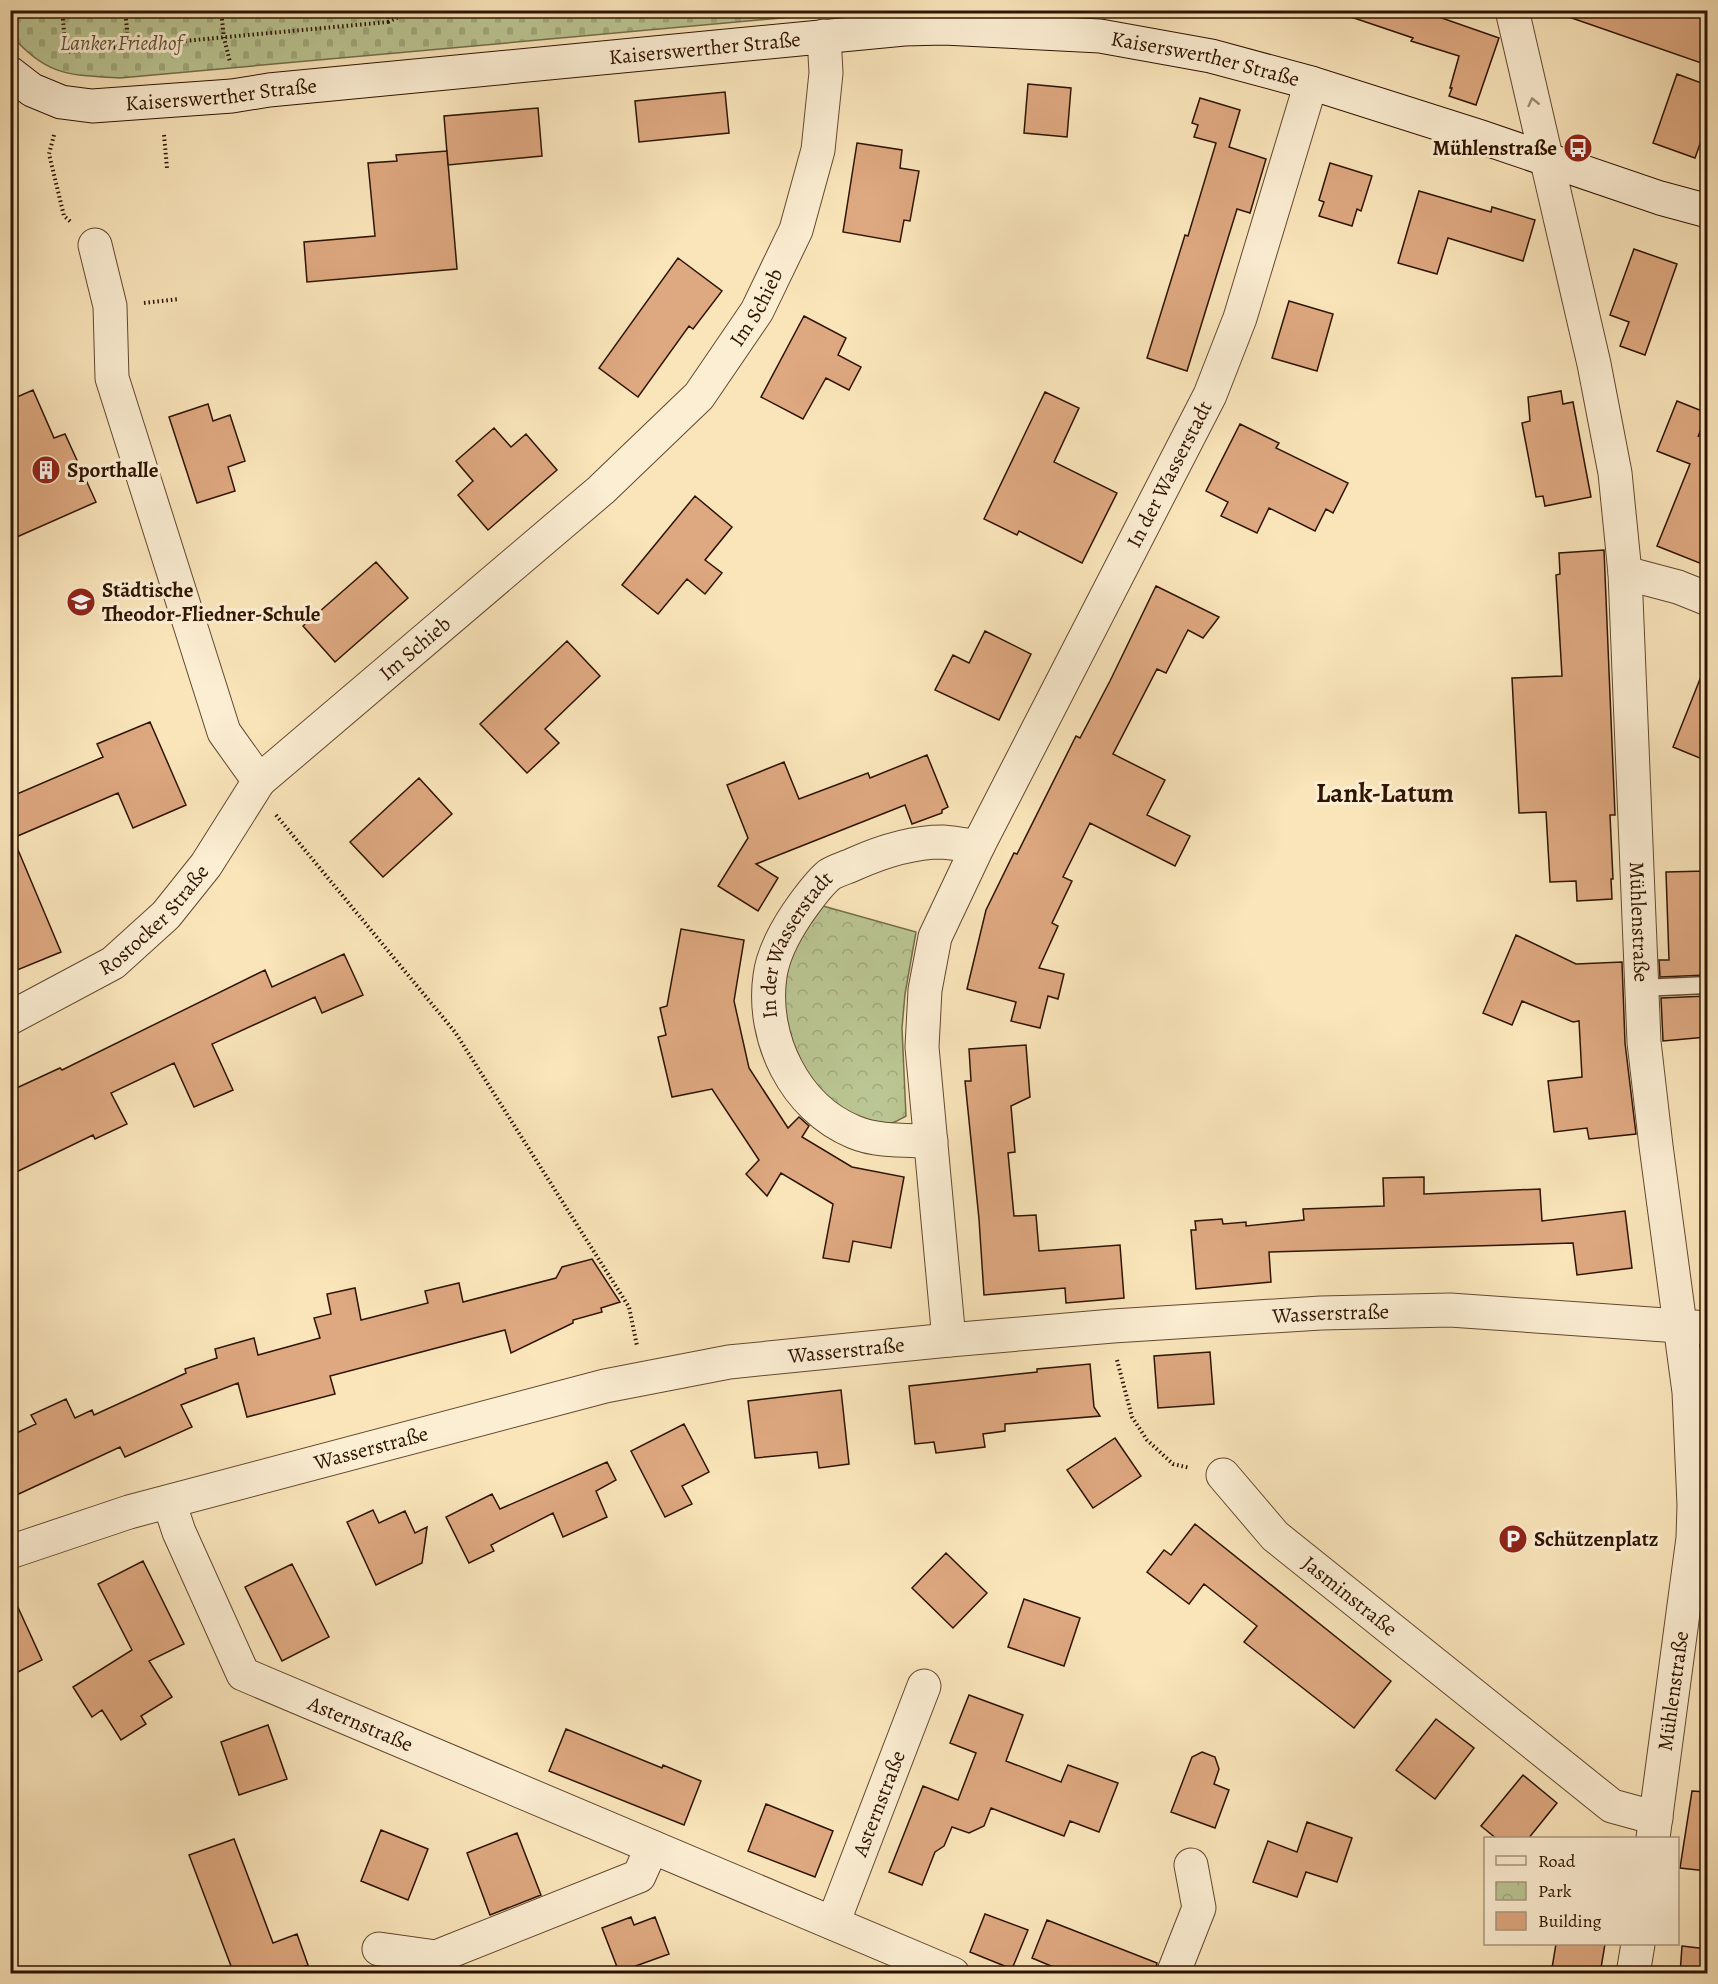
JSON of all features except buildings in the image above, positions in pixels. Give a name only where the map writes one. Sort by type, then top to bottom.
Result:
[{"type":"street","name":"Mühlenstraße","points":[[1512,10],[1594,364],[1615,473],[1625,573],[1644,1042],[1656,1146],[1693,1326],[1689,1392],[1694,1504],[1693,1538],[1655,1828]]},
{"type":"street","name":"Kaiserswerther Straße","points":[[10,73],[32,90],[61,102],[93,106],[232,96],[281,88],[824,36],[903,20],[944,28],[1100,36],[1211,56],[1311,83],[1660,198],[1707,211]]},
{"type":"street","name":"Im Schieb","points":[[254,788],[601,490],[699,396],[757,311],[796,230],[818,150],[826,73],[824,36]]},
{"type":"street","name":"In der Wasserstadt","points":[[949,1340],[922,1047],[925,990],[935,937],[978,846],[1210,395],[1240,318],[1311,83]]},
{"type":"street","points":[[95,245],[110,306],[112,378],[224,732],[254,788]]},
{"type":"street","points":[[1625,573],[1678,586],[1707,599]]},
{"type":"street","name":"Rostocker Straße","points":[[10,1018],[113,963],[166,915],[206,865],[254,788]]},
{"type":"street","name":"In der Wasserstadt","points":[[931,1141],[880,1139],[854,1132],[820,1113],[799,1089],[777,1048],[769,1012],[770,974],[783,936],[805,902],[829,875],[875,855],[916,845],[940,842],[978,846]]},
{"type":"street","name":"Wasserstraße","points":[[10,1552],[129,1512],[605,1386],[729,1362],[1113,1326],[1321,1312],[1450,1310],[1693,1326]]},
{"type":"street","name":"Jasminstraße","points":[[1223,1475],[1275,1536],[1612,1806],[1655,1828]]},
{"type":"street","name":"Asternstraße","points":[[169,1502],[179,1532],[243,1674],[953,1974]]},
{"type":"street","name":"Asternstraße","points":[[833,1923],[924,1686]]},
{"type":"street","points":[[379,1949],[436,1957],[639,1876],[652,1847]]},
{"type":"street","points":[[1173,1974],[1199,1908],[1191,1865]]},
{"type":"street","points":[[1633,1974],[1638,1945]]},
{"type":"lane","points":[[1641,988],[1707,985]]},
{"type":"path","points":[[62,10],[66,52],[388,22],[413,10]]},
{"type":"path","points":[[125,10],[129,46]]},
{"type":"path","points":[[221,10],[224,38],[231,68],[232,96]]},
{"type":"path","points":[[387,10],[388,22]]},
{"type":"path","points":[[488,10],[488,13],[509,10]]},
{"type":"path","points":[[61,102],[49,154],[64,216],[95,245]]},
{"type":"path","points":[[254,788],[455,1032],[629,1307],[644,1378]]},
{"type":"path","points":[[1113,1326],[1114,1347],[1129,1407],[1132,1417],[1147,1440],[1173,1464],[1223,1475]]},
{"type":"green space","name":"Lanker Friedhof","points":[[10,11],[859,11],[120,78],[72,74],[48,66],[36,59],[11,35]]},
{"type":"green space","points":[[823,906],[916,932],[905,994],[902,1028],[906,1116],[890,1124],[874,1123],[863,1119],[830,1100],[806,1075],[791,1040],[784,997],[787,964],[795,946]]},
{"type":"place","name":"Mühlenstraße","points":[[1578,148]]},
{"type":"place","name":"Sporthalle","points":[[46,470]]},
{"type":"place","name":"Städtische Theodor-Fliedner-Schule","points":[[81,602]]},
{"type":"place","name":"Schützenplatz","points":[[1513,1539]]},
{"type":"district","name":"Lank-Latum","points":[[1385,793]]}]
